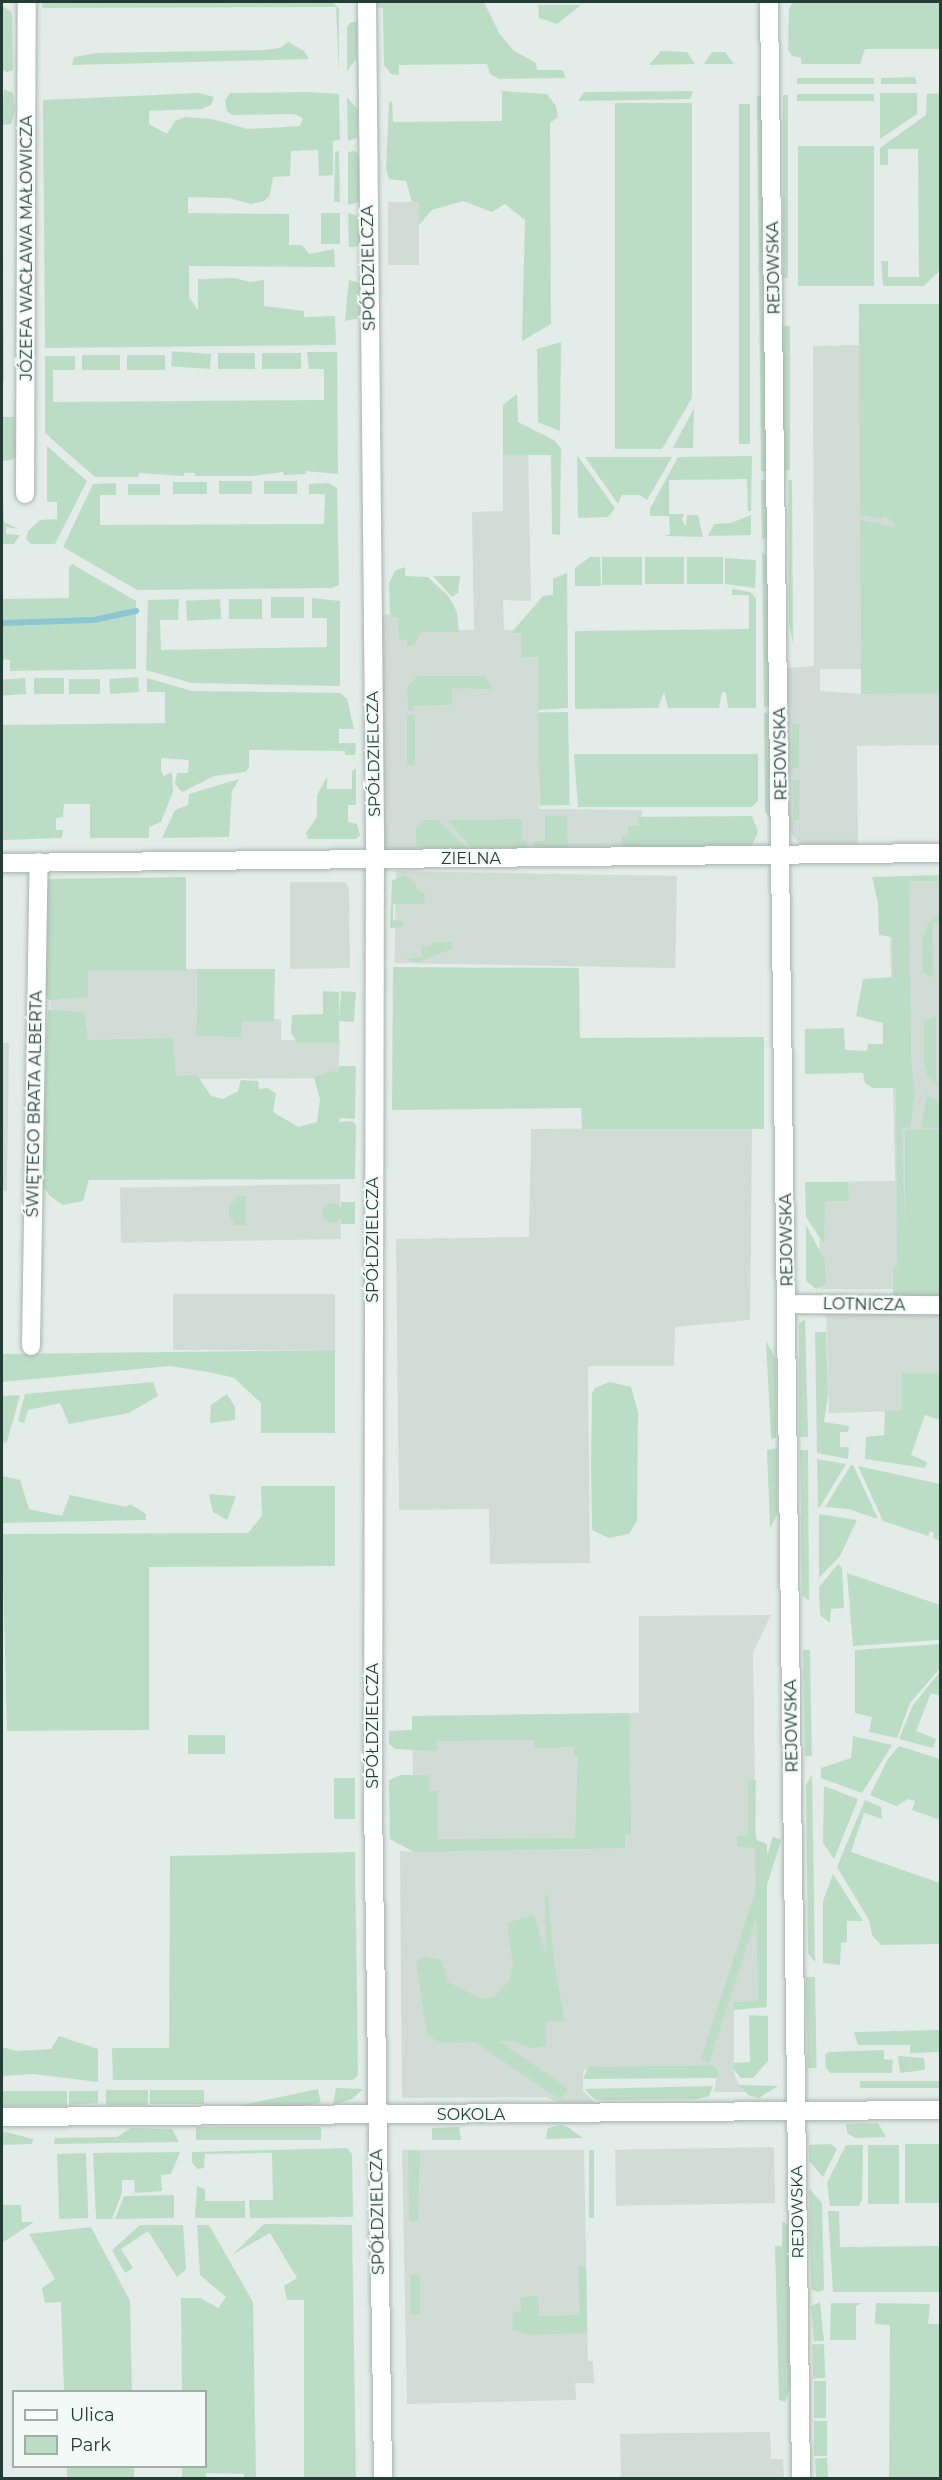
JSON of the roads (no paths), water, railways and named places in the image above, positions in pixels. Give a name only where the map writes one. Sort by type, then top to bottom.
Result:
[{"type":"street","name":"JÓZEFA WACŁAWA MAŁOWICZA","points":[[25,494],[34,90],[27,2]]},
{"type":"street","name":"SPÓŁDZIELCZA","points":[[367,2],[375,859],[372,1712],[383,2478]]},
{"type":"street","name":"REJOWSKA","points":[[769,2],[788,1304],[801,2478]]},
{"type":"street","name":"ZIELNA","points":[[2,863],[782,857],[940,853]]},
{"type":"street","name":"ŚWIĘTEGO BRATA ALBERTA","points":[[31,1346],[39,862]]},
{"type":"street","name":"LOTNICZA","points":[[788,1304],[940,1305]]},
{"type":"street","name":"SOKOLA","points":[[2,2117],[940,2110]]},
{"type":"waterway","points":[[2,623],[94,620],[136,611]]}]
